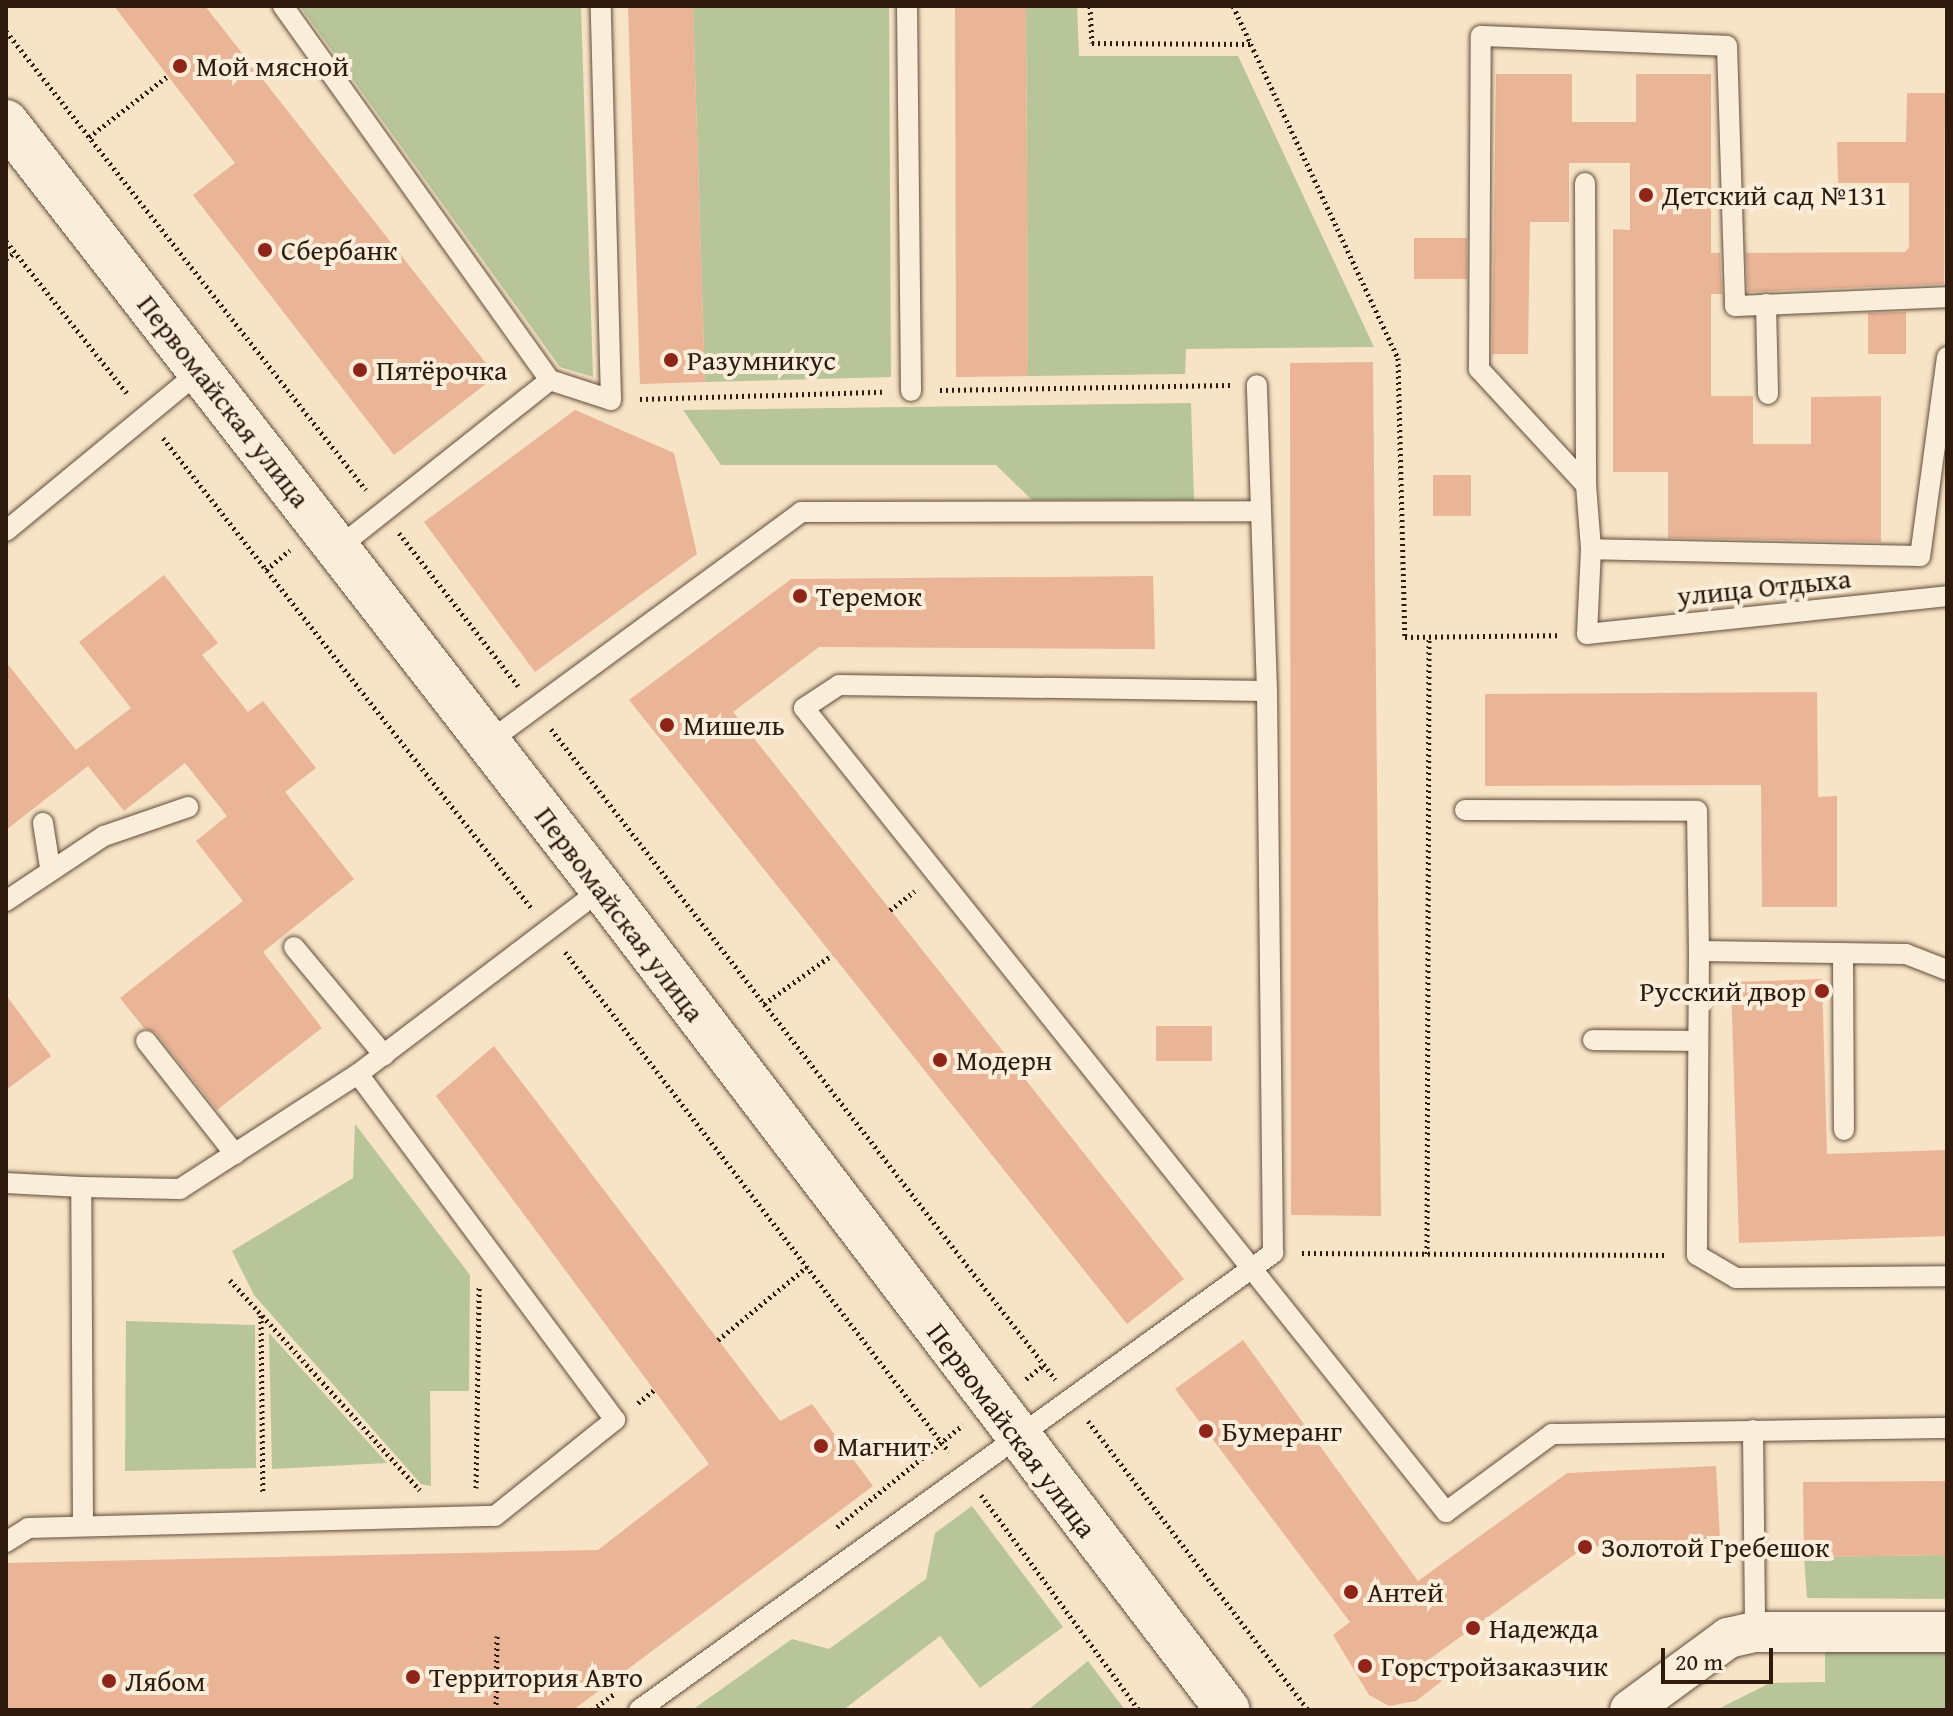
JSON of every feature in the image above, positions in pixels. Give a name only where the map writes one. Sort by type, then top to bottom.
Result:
[{"type":"street","name":"Первомайская улица","points":[[6,122],[602,889],[1015,1435],[1228,1710]]},
{"type":"street","points":[[1631,1710],[1728,1638],[1755,1632],[1947,1632]]},
{"type":"lane","points":[[283,6],[550,380],[611,400],[601,6]]},
{"type":"lane","points":[[907,6],[911,391]]},
{"type":"lane","points":[[1586,485],[1479,369],[1481,36],[1727,46],[1735,306],[1947,297]]},
{"type":"lane","points":[[1585,183],[1586,485],[1591,549],[1587,634]]},
{"type":"lane","points":[[1766,304],[1768,394]]},
{"type":"lane","points":[[1591,549],[1920,556],[1947,357]]},
{"type":"lane","points":[[6,531],[200,371]]},
{"type":"lane","points":[[338,548],[550,380]]},
{"type":"lane","points":[[639,1710],[1015,1435],[1273,1253],[1267,691],[1257,385]]},
{"type":"lane","points":[[487,743],[801,512],[1261,511]]},
{"type":"lane","name":"улица Отдыха","points":[[1587,634],[1947,596]]},
{"type":"lane","points":[[1267,691],[839,685],[804,708],[1446,1512],[1552,1434],[1947,1428]]},
{"type":"lane","points":[[6,901],[50,867],[104,836],[188,807]]},
{"type":"lane","points":[[1465,810],[1697,811],[1697,1255],[1736,1278],[1947,1276]]},
{"type":"lane","points":[[43,823],[50,867]]},
{"type":"lane","points":[[6,1183],[180,1189],[358,1074],[602,889]]},
{"type":"lane","points":[[294,947],[384,1055]]},
{"type":"lane","points":[[1699,951],[1906,954],[1947,970]]},
{"type":"lane","points":[[1843,953],[1844,1130]]},
{"type":"lane","points":[[1593,1040],[1698,1041]]},
{"type":"lane","points":[[146,1041],[235,1154]]},
{"type":"lane","points":[[6,1542],[28,1528],[495,1516],[615,1420],[358,1074]]},
{"type":"lane","points":[[81,1187],[83,1526]]},
{"type":"lane","points":[[1753,1430],[1755,1632]]},
{"type":"path","points":[[1090,6],[1092,43],[1250,44]]},
{"type":"path","points":[[1233,6],[1398,358],[1405,637],[1587,634]]},
{"type":"path","points":[[6,31],[384,512],[1308,1710]]},
{"type":"path","points":[[89,137],[168,76]]},
{"type":"path","points":[[6,259],[15,252]]},
{"type":"path","points":[[611,400],[1257,385]]},
{"type":"path","points":[[1427,1254],[1429,637]]},
{"type":"path","points":[[764,1004],[832,955]]},
{"type":"path","points":[[475,1517],[480,1238]]},
{"type":"path","points":[[1273,1253],[1697,1255]]},
{"type":"path","points":[[718,1340],[807,1267]]},
{"type":"path","points":[[230,1280],[444,1518]]},
{"type":"path","points":[[261,1315],[263,1522]]},
{"type":"path","points":[[496,1710],[497,1636]]},
{"type":"path","points":[[1092,1644],[1139,1710]]},
{"type":"green space","points":[[300,6],[581,6],[593,377],[560,367]]},
{"type":"green space","points":[[693,6],[889,6],[891,377],[705,382]]},
{"type":"green space","points":[[1026,6],[1077,6],[1079,56],[1238,56],[1374,347],[1186,349],[1185,374],[1028,376]]},
{"type":"green space","points":[[1191,403],[1194,500],[1032,500],[996,465],[721,465],[683,410]]},
{"type":"green space","points":[[355,1124],[470,1275],[469,1391],[430,1391],[431,1486],[421,1484],[254,1295],[232,1251],[353,1178]]},
{"type":"green space","points":[[126,1321],[255,1325],[256,1468],[125,1471]]},
{"type":"green space","points":[[269,1333],[387,1463],[272,1469]]},
{"type":"green space","points":[[972,1506],[1063,1627],[980,1688],[940,1636],[843,1710],[692,1710],[792,1639],[829,1649],[926,1579],[935,1533]]},
{"type":"green space","points":[[1947,1555],[1947,1599],[1807,1598],[1804,1557]]},
{"type":"green space","points":[[1825,1651],[1947,1651],[1947,1710],[1716,1710],[1770,1683],[1825,1682]]},
{"type":"green space","points":[[1088,1661],[1125,1710],[1028,1710]]},
{"type":"building","points":[[114,6],[205,6],[496,376],[394,455],[193,195],[235,163]]},
{"type":"building","points":[[628,6],[693,6],[705,382],[640,384]]},
{"type":"building","points":[[955,6],[1026,6],[1028,376],[956,377]]},
{"type":"building","points":[[1496,74],[1572,74],[1572,122],[1636,122],[1636,74],[1711,74],[1711,253],[1720,253],[1722,294],[1711,294],[1711,396],[1753,396],[1753,444],[1811,444],[1811,397],[1881,396],[1881,542],[1668,538],[1668,472],[1613,472],[1613,229],[1630,230],[1630,163],[1569,163],[1569,222],[1530,222],[1528,354],[1492,354]]},
{"type":"building","points":[[1907,93],[1945,93],[1944,284],[1748,292],[1746,253],[1905,252],[1909,247],[1909,183],[1838,183],[1837,142],[1906,142]]},
{"type":"building","points":[[1414,238],[1467,238],[1467,279],[1414,279]]},
{"type":"building","points":[[1906,312],[1906,354],[1868,354],[1868,313]]},
{"type":"building","points":[[1373,362],[1381,1216],[1291,1215],[1290,363]]},
{"type":"building","points":[[575,410],[674,453],[697,554],[535,672],[424,522]]},
{"type":"building","points":[[1433,475],[1471,475],[1471,516],[1433,516]]},
{"type":"building","points":[[164,575],[218,643],[202,655],[248,712],[263,701],[316,768],[285,792],[354,879],[263,952],[322,1028],[217,1110],[156,1033],[144,1028],[120,998],[243,901],[196,841],[227,816],[185,763],[124,811],[88,766],[6,830],[6,662],[76,750],[131,708],[79,642]]},
{"type":"building","points":[[1153,576],[1155,649],[819,647],[733,712],[1184,1279],[1127,1324],[629,700],[791,579]]},
{"type":"building","points":[[1817,692],[1818,797],[1837,796],[1837,907],[1762,907],[1761,785],[1485,786],[1485,694]]},
{"type":"building","points":[[1822,979],[1827,1154],[1947,1150],[1947,1236],[1739,1243],[1731,982]]},
{"type":"building","points":[[6,995],[51,1056],[6,1090]]},
{"type":"building","points":[[1156,1026],[1212,1026],[1212,1061],[1156,1061]]},
{"type":"building","points":[[494,1046],[780,1421],[812,1404],[873,1486],[573,1710],[6,1710],[6,1563],[598,1550],[709,1464],[436,1096]]},
{"type":"building","points":[[1243,1340],[1418,1581],[1567,1473],[1716,1466],[1720,1538],[1585,1547],[1427,1661],[1442,1681],[1416,1701],[1389,1706],[1369,1695],[1333,1635],[1350,1622],[1175,1389]]},
{"type":"building","points":[[1947,1481],[1947,1555],[1804,1557],[1803,1482]]},
{"type":"place","name":"Мой мясной","points":[[180,66]]},
{"type":"place","name":"Детский сад №131","points":[[1646,195]]},
{"type":"place","name":"Сбербанк","points":[[265,250]]},
{"type":"place","name":"Разумникус","points":[[671,360]]},
{"type":"place","name":"Пятёрочка","points":[[360,370]]},
{"type":"place","name":"Теремок","points":[[800,596]]},
{"type":"place","name":"Мишель","points":[[667,725]]},
{"type":"place","name":"Русский двор","points":[[1822,991]]},
{"type":"place","name":"Модерн","points":[[940,1060]]},
{"type":"place","name":"Бумеранг","points":[[1206,1431]]},
{"type":"place","name":"Магнит","points":[[821,1446]]},
{"type":"place","name":"Золотой Гребешок","points":[[1585,1547]]},
{"type":"place","name":"Антей","points":[[1351,1592]]},
{"type":"place","name":"Надежда","points":[[1473,1628]]},
{"type":"place","name":"Горстройзаказчик","points":[[1365,1666]]},
{"type":"place","name":"Территория Авто","points":[[413,1677]]},
{"type":"place","name":"Лябом","points":[[109,1681]]}]
